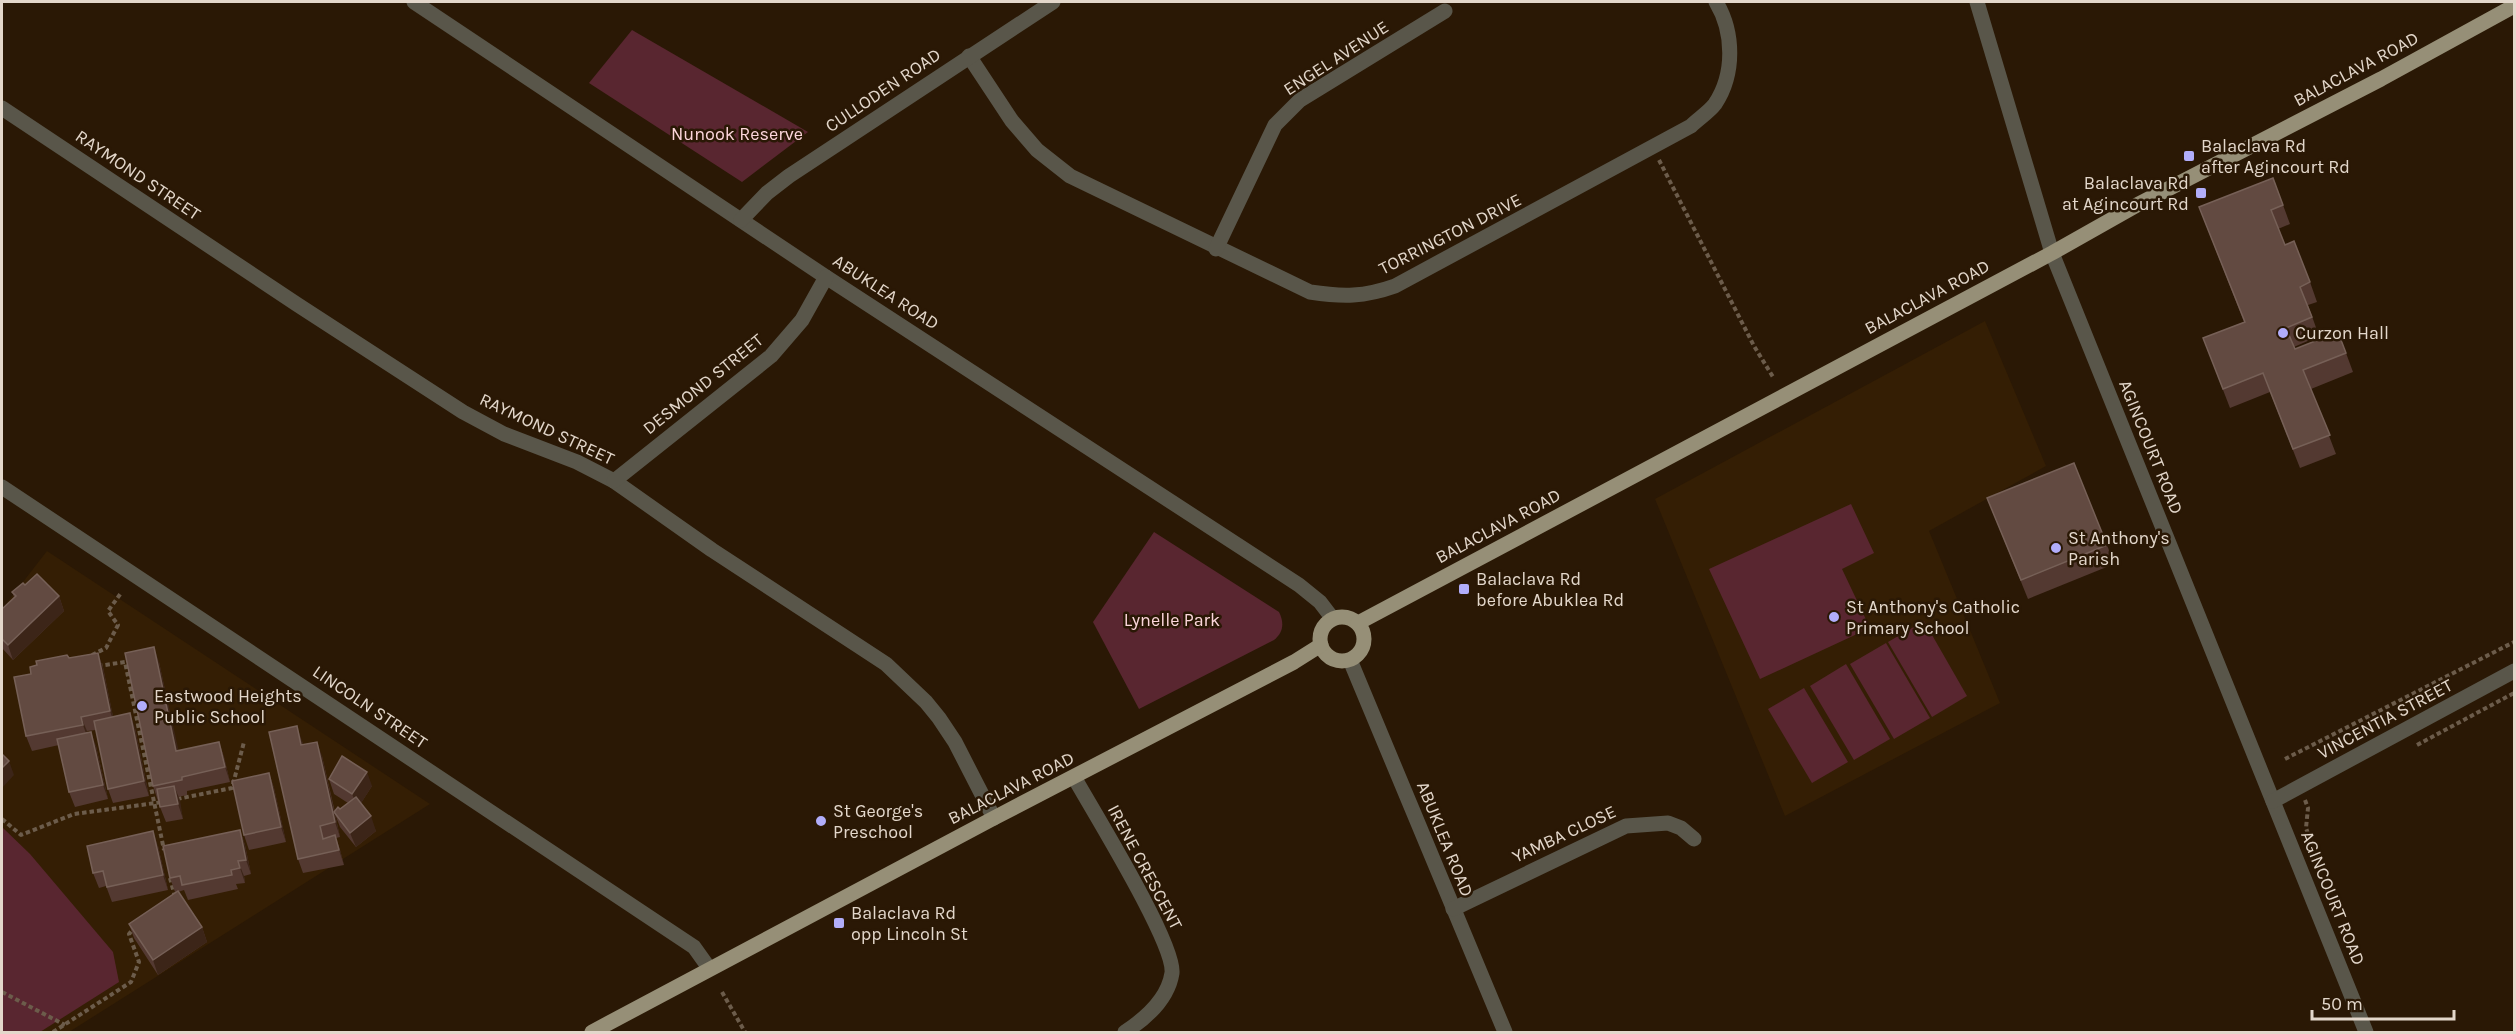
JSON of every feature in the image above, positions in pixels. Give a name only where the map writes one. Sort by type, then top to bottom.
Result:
[{"type":"main road","name":"BALACLAVA ROAD","points":[[1358,623],[2514,6]]},
{"type":"main road","points":[[1344,616],[1358,623],[1365,636],[1364,644],[1356,656],[1350,660],[1335,660],[1328,656],[1321,645],[1322,629],[1333,619],[1344,616]]},
{"type":"main road","name":"BALACLAVA ROAD","points":[[592,1032],[709,968],[1294,662],[1321,645]]},
{"type":"street","name":"ABUKLEA ROAD","points":[[414,2],[826,277],[1299,585],[1320,602],[1333,619]]},
{"type":"street","name":"CULLODEN ROAD","points":[[741,220],[767,192],[789,176],[1053,2]]},
{"type":"street","name":"TORRINGTON DRIVE","points":[[969,56],[1012,121],[1036,150],[1070,176],[1216,249],[1310,292],[1341,297],[1370,295],[1395,286],[1691,126],[1714,104],[1725,80],[1731,48],[1727,24],[1716,2]]},
{"type":"street","name":"AGINCOURT ROAD","points":[[1977,2],[2052,253],[2366,1032]]},
{"type":"street","name":"ENGEL AVENUE","points":[[1216,249],[1275,125],[1300,100],[1445,11]]},
{"type":"street","name":"RAYMOND STREET","points":[[2,108],[463,412],[504,434],[569,458],[614,481],[712,550],[893,670],[939,718],[955,742],[994,818]]},
{"type":"street","name":"DESMOND STREET","points":[[614,481],[771,356],[802,320],[826,277]]},
{"type":"street","name":"LINCOLN STREET","points":[[2,487],[694,947],[709,968]]},
{"type":"street","name":"ABUKLEA ROAD","points":[[1350,660],[1505,1032]]},
{"type":"street","name":"VINCENTIA STREET","points":[[2273,801],[2514,671]]},
{"type":"street","name":"IRENE CRESCENT","points":[[1074,777],[1161,933],[1172,972],[1161,1002],[1125,1032]]},
{"type":"street","name":"YAMBA CLOSE","points":[[1453,909],[1626,826],[1668,824],[1681,828],[1694,839]]},
{"type":"path","points":[[1653,148],[1754,346],[1773,377]]},
{"type":"path","points":[[87,658],[106,648],[118,625],[108,611],[121,593]]},
{"type":"path","points":[[2285,759],[2514,642]]},
{"type":"path","points":[[87,668],[125,662],[166,856]]},
{"type":"path","points":[[2,819],[21,836],[74,814],[232,788],[244,742]]},
{"type":"path","points":[[2305,799],[2308,808],[2306,828],[2321,870]]},
{"type":"path","points":[[168,867],[175,899]]},
{"type":"path","points":[[53,1032],[131,982],[139,962],[129,934],[141,922]]},
{"type":"path","points":[[2,992],[65,1025]]},
{"type":"path","points":[[722,992],[745,1032]]},
{"type":"shaded area","name":"St Anthony's Catholic Primary School","points":[[1985,321],[2046,466],[1929,531],[2000,703],[1785,816],[1655,499]]},
{"type":"shaded area","name":"Eastwood Heights Public School","points":[[47,551],[430,804],[69,1032],[2,1032],[2,609]]},
{"type":"green space","name":"Nunook Reserve","points":[[632,30],[808,132],[742,182],[589,83]]},
{"type":"green space","points":[[1851,504],[1874,553],[1842,569],[1870,628],[1760,679],[1709,569]]},
{"type":"green space","name":"Lynelle Park","points":[[1154,532],[1279,612],[1282,627],[1280,634],[1274,640],[1139,709],[1093,622]]},
{"type":"green space","points":[[1924,621],[1967,696],[1932,717],[1888,642]]},
{"type":"green space","points":[[1886,643],[1930,718],[1894,739],[1850,664]]},
{"type":"green space","points":[[1846,664],[1890,739],[1854,760],[1810,686]]},
{"type":"green space","points":[[1804,688],[1848,762],[1812,783],[1768,709]]},
{"type":"green space","points":[[2,827],[30,854],[113,952],[119,982],[40,1032],[2,1032]]},
{"type":"building","name":"Curzon Hall","points":[[2273,178],[2283,205],[2271,210],[2285,245],[2294,241],[2310,282],[2300,287],[2312,317],[2286,328],[2295,349],[2338,332],[2346,353],[2303,370],[2330,435],[2293,449],[2263,373],[2223,389],[2203,338],[2245,322],[2199,207]]},
{"type":"building","points":[[2074,463],[2107,545],[2021,580],[1987,498]]},
{"type":"building","points":[[37,574],[59,596],[8,645],[2,639],[2,609],[16,596],[12,592],[23,583],[25,585]]},
{"type":"building","points":[[154,647],[176,751],[219,742],[225,767],[153,786],[125,653]]},
{"type":"building","points":[[98,653],[110,711],[81,717],[83,725],[26,736],[14,677],[31,674],[30,667],[37,665],[36,661],[67,655],[69,658]]},
{"type":"building","points":[[130,713],[144,781],[108,789],[94,721]]},
{"type":"building","points":[[297,726],[301,745],[317,742],[335,822],[320,826],[323,839],[335,835],[339,850],[298,859],[269,732]]},
{"type":"building","points":[[91,732],[103,785],[69,792],[57,739]]},
{"type":"building","points":[[2,754],[9,761],[2,768]]},
{"type":"building","points":[[342,756],[367,772],[352,794],[329,779]]},
{"type":"building","points":[[269,773],[281,827],[244,835],[232,781]]},
{"type":"building","points":[[174,786],[178,804],[160,807],[157,789]]},
{"type":"building","points":[[356,797],[371,816],[350,833],[334,812],[338,807],[340,809]]},
{"type":"building","points":[[240,830],[246,860],[238,861],[240,868],[231,870],[232,875],[182,885],[180,876],[170,878],[163,846]]},
{"type":"building","points":[[153,831],[163,875],[107,887],[103,871],[93,873],[87,846]]},
{"type":"building","points":[[178,891],[202,927],[153,960],[129,924]]},
{"type":"place","name":"Balaclava Rd after Agincourt Rd","points":[[2189,156]]},
{"type":"place","name":"Balaclava Rd at Agincourt Rd","points":[[2201,193]]},
{"type":"place","name":"Curzon Hall","points":[[2283,333]]},
{"type":"place","name":"St Anthony's Parish","points":[[2056,548]]},
{"type":"place","name":"Balaclava Rd before Abuklea Rd","points":[[1464,589]]},
{"type":"place","name":"St Anthony's Catholic Primary School","points":[[1834,617]]},
{"type":"place","name":"Eastwood Heights Public School","points":[[142,706]]},
{"type":"place","name":"St George's Preschool","points":[[821,821]]},
{"type":"place","name":"Balaclava Rd opp Lincoln St","points":[[839,923]]}]
